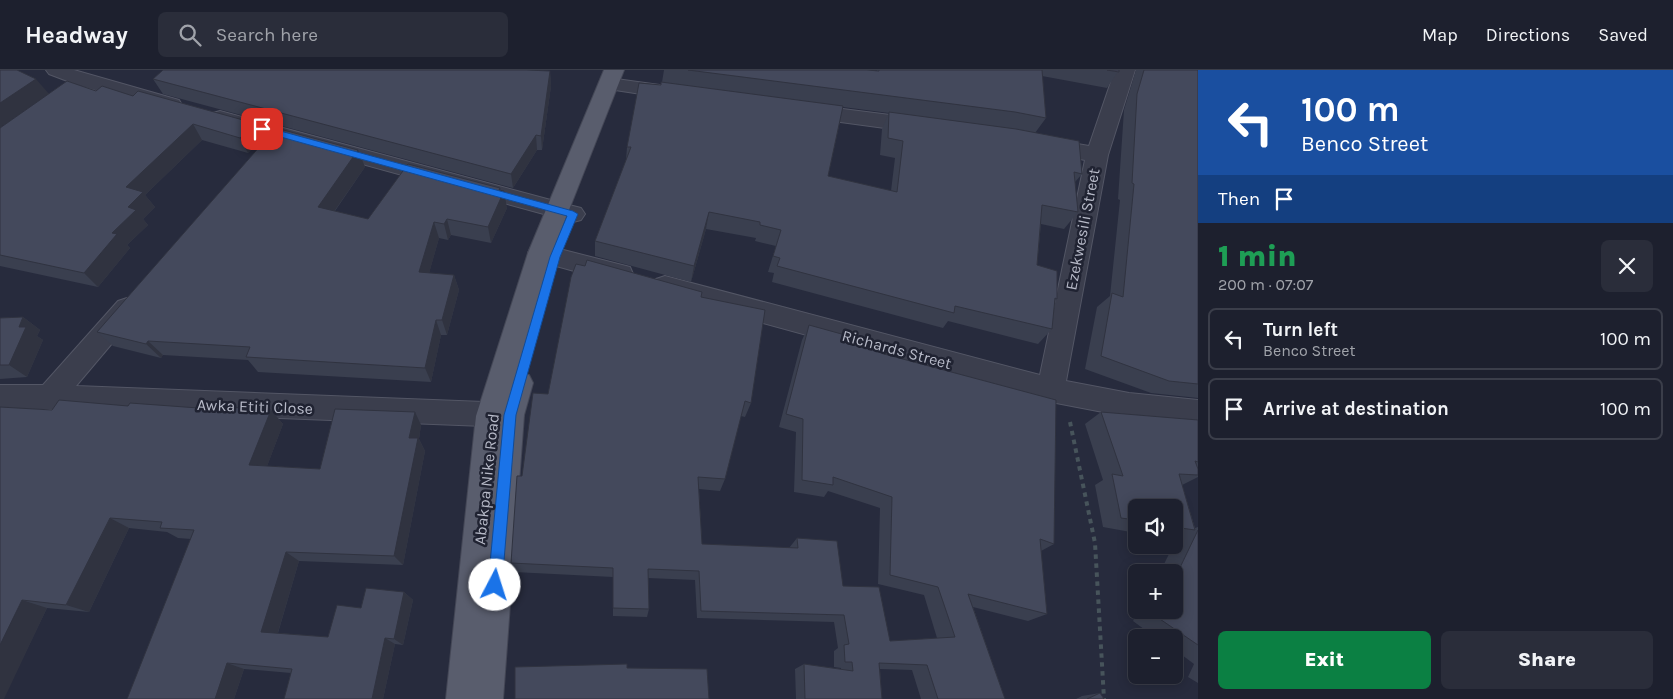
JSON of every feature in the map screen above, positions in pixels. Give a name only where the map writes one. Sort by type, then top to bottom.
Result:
[{"type":"main road","name":"Abakpa Nike Road","points":[[464,699],[500,415],[548,255],[619,77]]},
{"type":"main road","name":"Abakpa Nike Road","points":[[485,699],[500,415]]},
{"type":"street","name":"Ezekwesili Street","points":[[1051,390],[1097,155],[1125,70]]},
{"type":"street","points":[[68,77],[565,212]]},
{"type":"street","points":[[619,77],[691,95]]},
{"type":"street","points":[[788,109],[946,129]]},
{"type":"street","points":[[260,156],[280,134]]},
{"type":"street","points":[[1023,141],[1097,155]]},
{"type":"street","name":"Richards Street","points":[[548,255],[1051,390],[1129,406],[1198,412]]},
{"type":"street","points":[[50,397],[142,292]]},
{"type":"street","name":"Awka Etiti Close","points":[[0,397],[50,397],[500,415]]},
{"type":"path","points":[[1051,390],[1068,410],[1095,543],[1104,699]]},
{"type":"building","points":[[0,70],[17,70],[36,79],[0,103]]},
{"type":"building","points":[[163,70],[550,71],[541,136],[536,135],[511,174],[153,79]]},
{"type":"building","points":[[688,70],[1042,70],[1046,118],[1015,112]]},
{"type":"building","points":[[1144,70],[1198,70],[1198,384],[1169,381],[1101,356],[1112,293],[1123,297],[1134,184],[1132,183],[1137,94]]},
{"type":"building","points":[[67,81],[96,91],[102,86],[133,96],[138,91],[254,123],[240,138],[193,124],[126,187],[143,192],[128,207],[136,210],[112,233],[117,234],[84,273],[0,255],[0,128]]},
{"type":"building","points":[[661,82],[843,106],[828,176],[897,192],[903,141],[888,138],[889,112],[1016,129],[1079,141],[1082,174],[1074,172],[1078,212],[1042,205],[1037,265],[1057,271],[1057,299],[1055,298],[1052,329],[955,306],[954,313],[777,266],[780,258],[773,256],[781,230],[760,225],[760,222],[709,212],[694,266],[595,241],[631,147],[627,147],[639,83],[661,85]]},
{"type":"building","points":[[276,128],[358,150],[318,207],[368,219],[408,164],[500,188],[499,190],[504,191],[488,227],[447,219],[444,224],[434,222],[419,272],[454,275],[442,320],[436,320],[425,368],[246,357],[250,347],[148,341],[146,344],[97,332]]},
{"type":"building","points":[[587,260],[702,292],[701,297],[765,310],[751,403],[745,401],[725,479],[698,477],[702,544],[798,548],[797,538],[837,541],[843,586],[879,587],[890,641],[955,637],[938,587],[890,575],[892,497],[833,477],[833,485],[802,480],[803,419],[786,414],[809,325],[885,346],[884,354],[1056,400],[1054,544],[1040,539],[1047,614],[968,594],[1005,699],[938,699],[927,665],[879,663],[882,699],[805,699],[804,664],[853,671],[852,662],[845,662],[844,645],[849,644],[844,615],[701,611],[699,571],[648,569],[649,609],[613,608],[613,568],[511,563],[517,476],[522,476],[533,393],[548,394],[571,277],[576,264],[585,266]]},
{"type":"building","points":[[23,317],[19,327],[26,327],[9,365],[0,365],[0,318]]},
{"type":"building","points":[[59,400],[128,406],[130,403],[212,409],[213,406],[271,410],[249,465],[320,469],[335,409],[415,412],[409,438],[418,438],[394,556],[286,552],[261,632],[328,637],[337,605],[361,608],[366,588],[404,592],[394,639],[385,638],[372,699],[284,699],[292,669],[227,663],[215,699],[127,699],[194,530],[160,528],[162,522],[110,518],[66,605],[22,600],[0,645],[0,407],[52,410]]},
{"type":"building","points":[[1101,412],[1198,420],[1198,462],[1195,461],[1198,475],[1179,474],[1195,530],[1183,528],[1183,499],[1128,499],[1128,519],[1121,518],[1112,474],[1123,476]]},
{"type":"building","points":[[1198,530],[1198,645],[1183,635],[1183,629],[1175,629],[1160,619],[1183,619],[1182,564]]},
{"type":"building","points":[[627,664],[627,668],[707,669],[709,699],[515,699],[515,667]]},
{"type":"building","points":[[1100,693],[1104,699],[1087,699]]},
{"type":"route","points":[[262,129],[573,214],[555,257],[510,415],[495,585]]}]
